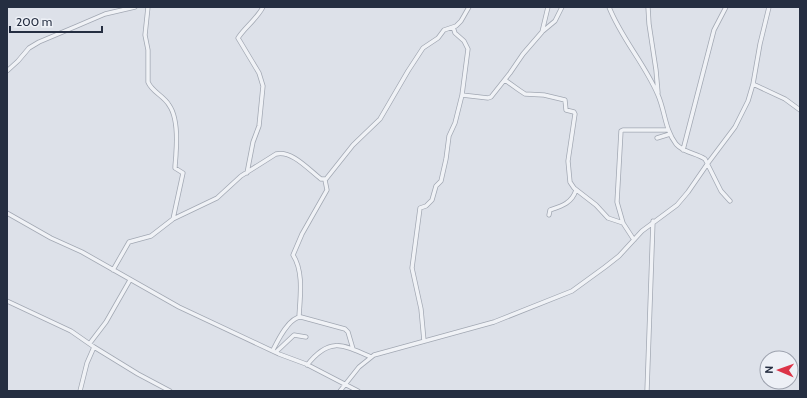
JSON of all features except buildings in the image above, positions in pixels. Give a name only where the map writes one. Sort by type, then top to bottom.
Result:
[{"type":"street","points":[[7,71],[29,48],[39,42],[104,14],[135,7]]},
{"type":"street","points":[[148,7],[145,35],[148,50],[148,82],[152,89],[166,100],[175,117],[177,148],[175,168],[183,173],[173,219]]},
{"type":"street","points":[[247,173],[253,142],[259,126],[263,86],[259,74],[238,38],[245,27],[263,7]]},
{"type":"street","points":[[325,180],[353,145],[380,119],[408,70],[423,48],[438,38],[444,30],[453,27],[461,20],[469,7]]},
{"type":"street","points":[[542,32],[548,7]]},
{"type":"street","points":[[462,95],[491,98],[506,80],[523,54],[542,32],[555,21],[562,7]]},
{"type":"street","points":[[609,7],[616,23],[647,73],[658,94],[669,132],[676,145],[683,150],[704,158],[708,162],[718,184],[730,201]]},
{"type":"street","points":[[648,7],[648,24],[657,75],[658,94]]},
{"type":"street","points":[[683,150],[714,30],[726,7]]},
{"type":"street","points":[[340,391],[359,367],[371,357],[380,353],[494,322],[572,291],[606,268],[627,249],[634,240],[676,205],[688,192],[708,162],[735,127],[748,101],[753,84],[760,44],[769,7]]},
{"type":"street","points":[[424,341],[420,309],[412,268],[419,209],[426,206],[432,200],[436,186],[441,181],[446,159],[448,140],[455,123],[462,95],[468,49],[464,41],[455,33],[453,27]]},
{"type":"street","points":[[506,80],[525,94],[544,95],[564,100],[566,110],[575,113],[568,161],[570,182],[576,190],[592,201],[608,218],[623,223]]},
{"type":"street","points":[[753,84],[785,100],[800,110]]},
{"type":"street","points":[[634,240],[623,223],[617,202],[621,131],[669,132]]},
{"type":"street","points":[[657,138],[669,132]]},
{"type":"street","points":[[113,270],[129,242],[150,236],[173,219],[217,198],[238,179],[276,154],[281,153],[293,158],[321,179],[325,180]]},
{"type":"street","points":[[299,317],[300,282],[296,259],[293,255],[302,234],[326,191],[327,187],[325,180]]},
{"type":"street","points":[[549,215],[549,210],[562,206],[572,200],[576,190]]},
{"type":"street","points":[[7,213],[51,238],[82,252],[174,304],[307,365],[358,391]]},
{"type":"street","points":[[647,391],[654,222]]},
{"type":"street","points":[[90,343],[106,322],[130,280]]},
{"type":"street","points":[[7,301],[71,331],[145,378],[170,391]]},
{"type":"street","points":[[274,351],[289,323],[294,318],[299,317],[345,329],[348,332],[353,349]]},
{"type":"street","points":[[274,351],[294,335],[306,337]]},
{"type":"street","points":[[307,365],[315,356],[328,347],[336,345],[353,349],[371,357]]},
{"type":"street","points":[[80,391],[87,363],[94,347]]}]
